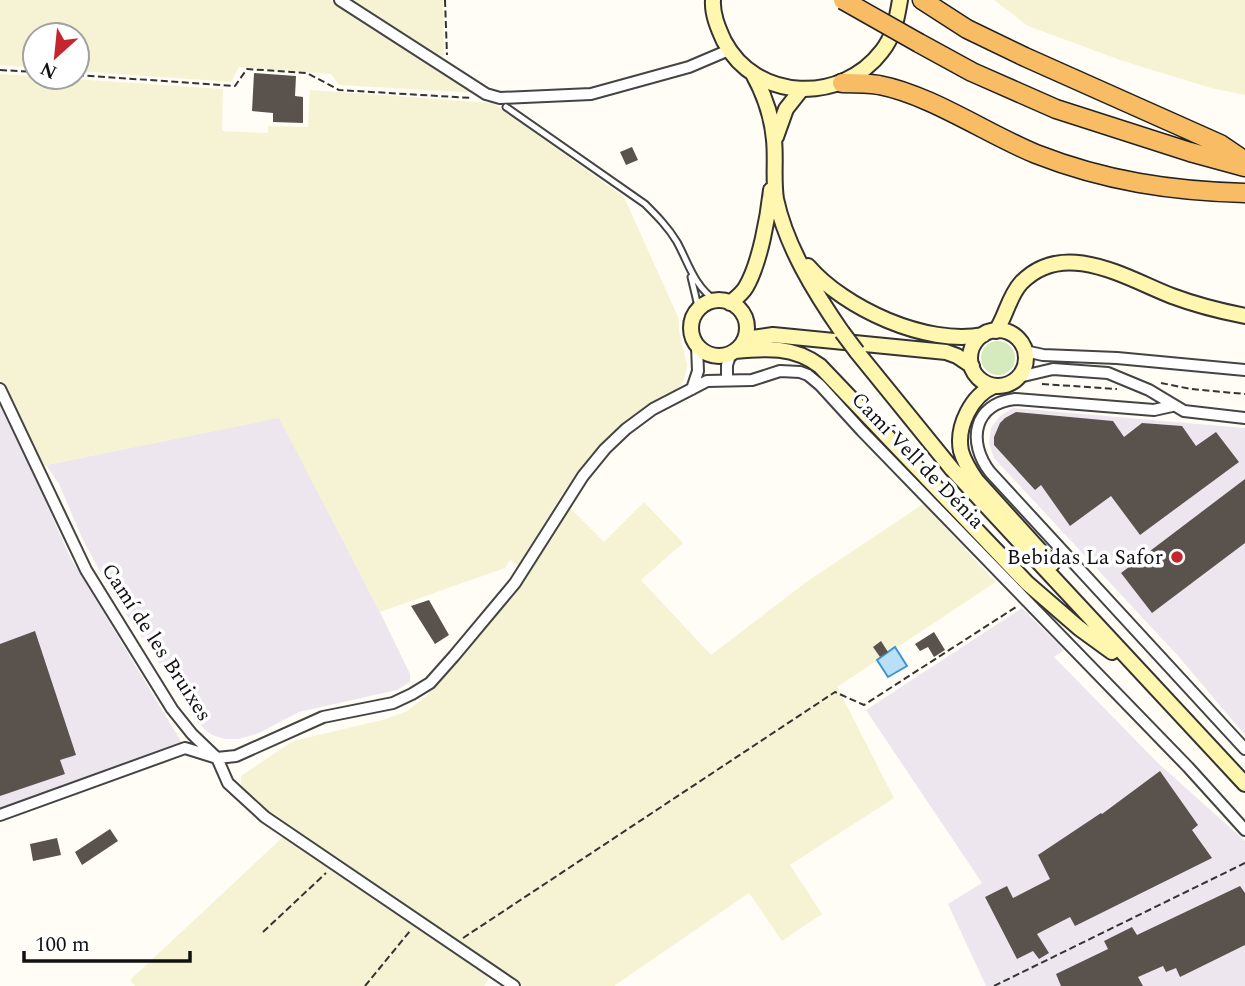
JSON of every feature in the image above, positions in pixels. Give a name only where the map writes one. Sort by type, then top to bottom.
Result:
[{"type":"highway","points":[[843,0],[972,72],[1056,109],[1245,167]]},
{"type":"highway","points":[[922,0],[967,29],[1220,144],[1245,161]]},
{"type":"highway","points":[[842,83],[878,85],[904,92],[1034,153],[1082,170],[1134,184],[1201,192],[1245,193]]},
{"type":"main road","points":[[713,0],[718,29],[729,50],[752,73],[776,85],[801,90],[842,83],[865,69],[883,50],[895,26],[900,0]]},
{"type":"main road","points":[[752,73],[768,108],[775,141],[770,198],[753,268],[745,288],[723,302],[697,310],[691,328],[697,346],[716,356],[760,348],[787,351],[804,356],[820,366],[1027,583],[1079,628],[1136,668]]},
{"type":"main road","points":[[775,141],[786,109],[801,90]]},
{"type":"main road","points":[[774,164],[776,198],[797,253],[823,302],[857,352],[951,469],[1245,784]]},
{"type":"main road","points":[[797,253],[812,271],[834,289],[883,318],[934,334],[958,337],[1015,336]]},
{"type":"main road","points":[[995,386],[979,378],[972,366],[971,356],[1008,307],[1016,289],[1029,276],[1058,264],[1082,262],[1196,304],[1245,316]]},
{"type":"main road","points":[[723,302],[740,311],[746,323],[744,339],[733,352]]},
{"type":"main road","points":[[1008,307],[1010,327],[1025,351],[1026,365],[1019,377],[1007,385],[995,386],[976,398],[963,423],[960,448],[966,465],[987,493],[1085,601],[1136,668]]},
{"type":"main road","points":[[746,323],[772,335]]},
{"type":"main road","points":[[744,339],[772,335],[946,352],[961,350],[984,337]]},
{"type":"main road","points":[[946,352],[972,366]]},
{"type":"street","points":[[340,0],[492,96],[507,99],[591,94],[688,67],[729,50]]},
{"type":"street","points":[[692,389],[698,364],[697,346]]},
{"type":"street","points":[[1025,351],[1044,355],[1117,358],[1245,370]]},
{"type":"street","points":[[727,380],[727,365],[733,352]]},
{"type":"street","points":[[0,815],[185,748],[217,758],[245,753],[289,730],[323,717],[393,703],[430,682],[514,583],[569,496],[605,449],[653,409],[707,381],[698,364]]},
{"type":"street","points":[[1019,377],[1053,369],[1108,373],[1149,390],[1172,406],[1192,413],[1245,418]]},
{"type":"street","name":"Camí Vell de Dénia","points":[[707,381],[752,380],[780,371],[808,375],[820,385],[1188,767],[1245,830]]},
{"type":"street","name":"Camí de les Bruixes","points":[[0,389],[102,598],[172,709],[192,734],[217,758],[228,783],[250,806],[514,986]]},
{"type":"street","points":[[1172,406],[1154,410],[1015,398],[1005,400],[993,405],[982,416],[978,425],[978,451],[990,472],[1245,750]]},
{"type":"lane","points":[[506,107],[645,204],[669,231],[704,291],[723,302]]},
{"type":"lane","points":[[689,268],[698,302],[697,310]]},
{"type":"path","points":[[445,0],[447,69]]},
{"type":"path","points":[[0,69],[21,71]]},
{"type":"path","points":[[91,76],[235,86],[247,69],[307,73],[339,90],[484,99],[492,96]]},
{"type":"path","points":[[454,944],[835,692],[864,705],[1026,601]]},
{"type":"path","points":[[994,986],[1245,863]]},
{"type":"path","points":[[263,932],[335,865]]},
{"type":"path","points":[[365,986],[418,922]]},
{"type":"shaded area","points":[[0,0],[330,0],[478,93],[339,85],[331,74],[239,67],[231,82],[91,72],[91,21],[21,21],[21,67],[0,65]]},
{"type":"shaded area","points":[[351,0],[443,0],[444,55],[441,58]]},
{"type":"shaded area","points":[[994,0],[1245,0],[1245,95],[1211,88],[1123,61],[1028,26]]},
{"type":"shaded area","points":[[0,74],[21,75],[21,91],[91,91],[91,80],[223,89],[222,131],[268,133],[268,126],[308,127],[310,90],[493,103],[624,197],[679,319],[687,365],[679,388],[647,407],[594,451],[559,499],[518,565],[510,560],[505,568],[380,612],[279,418],[41,466],[0,380]]},
{"type":"shaded area","points":[[0,399],[70,557],[185,748],[0,811]]},
{"type":"shaded area","points":[[1013,408],[1245,428],[1245,735],[1179,657],[994,458],[989,443],[991,428],[1000,416]]},
{"type":"shaded area","points":[[280,417],[380,612],[410,674],[410,682],[397,690],[299,712],[259,733],[239,739],[225,739],[212,735],[203,728],[110,590],[82,538],[59,484],[46,465]]},
{"type":"shaded area","points":[[644,502],[683,543],[641,580],[711,655],[809,580],[923,504],[996,582],[837,687],[894,798],[790,865],[822,914],[782,941],[749,893],[614,986],[524,986],[270,817],[244,792],[241,776],[293,741],[386,719],[407,711],[425,697],[513,596],[570,508],[604,542]]},
{"type":"shaded area","points":[[1022,608],[1064,650],[1054,657],[1158,763],[1245,841],[1245,986],[986,986],[948,904],[982,883],[866,710]]},
{"type":"shaded area","points":[[284,836],[478,966],[489,979],[484,986],[135,986],[130,980]]},
{"type":"green space","points":[[998,341],[1010,346],[1015,358],[1010,370],[998,375],[986,370],[981,358],[986,346]]},
{"type":"water","points":[[895,647],[907,666],[888,677],[877,660]]},
{"type":"building","points":[[254,73],[296,76],[295,96],[303,97],[303,123],[273,122],[273,113],[252,111]]},
{"type":"building","points":[[632,147],[638,160],[626,165],[620,152]]},
{"type":"building","points":[[1016,412],[1113,421],[1124,437],[1142,423],[1182,426],[1196,446],[1216,432],[1239,462],[1140,535],[1111,496],[1070,526],[1041,485],[1035,490],[994,445],[994,437],[1000,423]]},
{"type":"building","points":[[1245,479],[1245,543],[1152,613],[1121,573]]},
{"type":"building","points":[[429,600],[449,635],[435,644],[411,606]]},
{"type":"building","points":[[35,631],[76,755],[60,760],[65,774],[0,796],[0,644]]},
{"type":"building","points":[[934,632],[945,650],[934,657],[928,647],[920,651],[915,644]]},
{"type":"building","points":[[881,641],[888,652],[880,657],[873,647]]},
{"type":"building","points":[[1160,771],[1198,825],[1192,830],[1212,858],[1075,926],[1070,917],[1037,934],[1049,953],[1039,959],[1033,951],[1017,959],[985,897],[1007,886],[1013,898],[1050,879],[1038,855],[1102,814]]},
{"type":"building","points":[[110,829],[118,841],[82,865],[75,852]]},
{"type":"building","points":[[57,838],[61,855],[33,861],[30,844]]},
{"type":"building","points":[[1240,886],[1245,893],[1245,945],[1180,977],[1176,968],[1166,972],[1163,966],[1138,977],[1143,986],[1061,986],[1056,974],[1108,949],[1104,941],[1132,927],[1137,935]]},
{"type":"place","name":"Bebidas La Safor","points":[[1177,557]]}]
